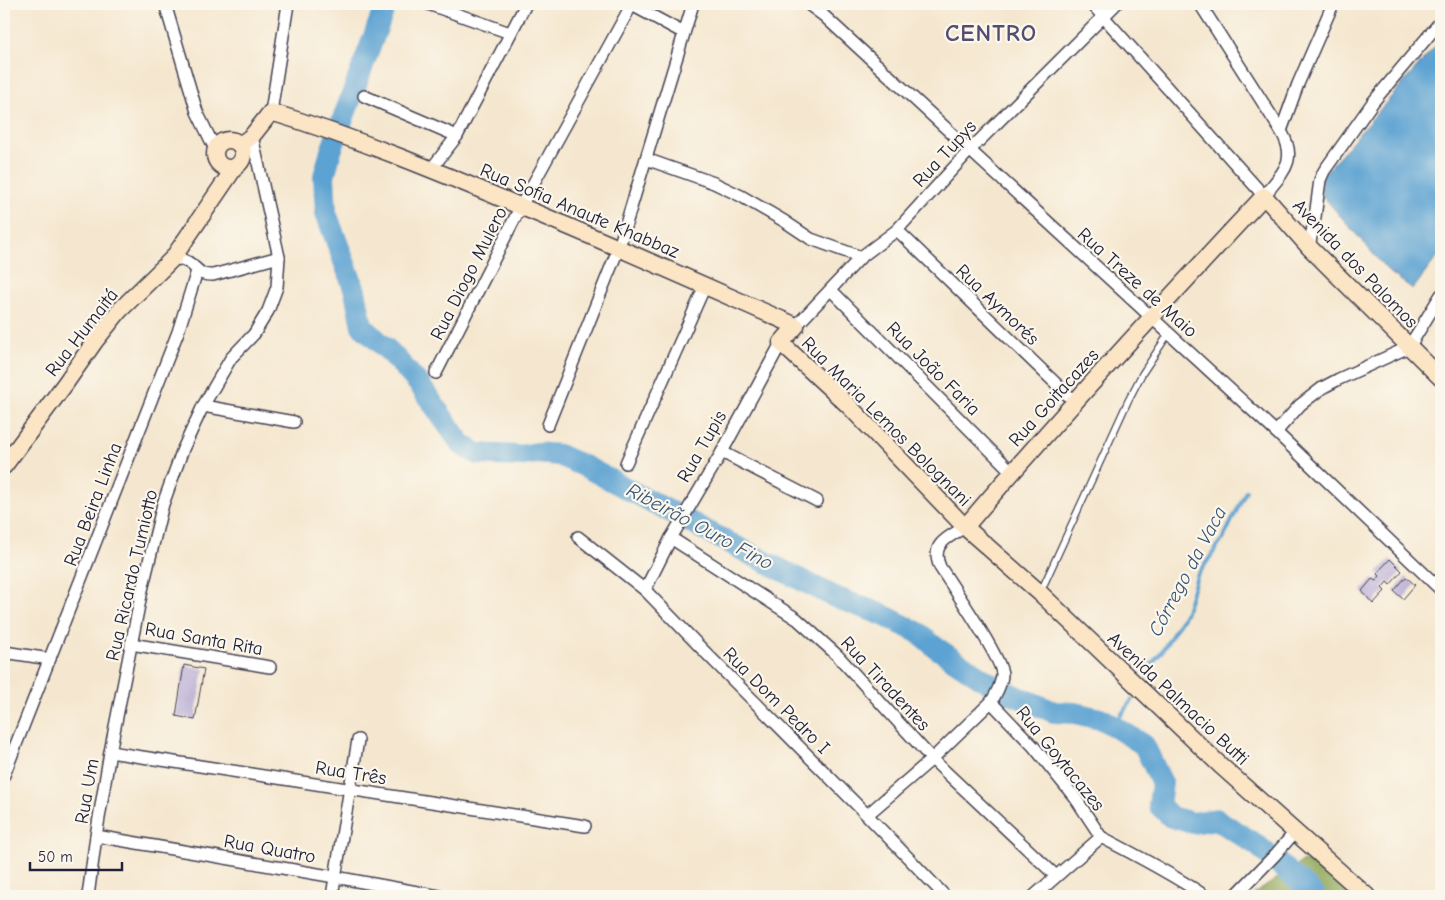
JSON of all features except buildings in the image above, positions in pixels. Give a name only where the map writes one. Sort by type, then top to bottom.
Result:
[{"type":"street","points":[[165,4],[197,112],[219,163],[224,167],[235,167]]},
{"type":"street","points":[[216,154],[218,146],[223,142],[229,140],[235,142],[246,141],[271,112],[288,4]]},
{"type":"street","points":[[428,4],[510,33]]},
{"type":"street","points":[[432,168],[457,136],[526,4]]},
{"type":"street","points":[[631,4],[684,33]]},
{"type":"street","name":"Rua Diogo Mulero","points":[[436,373],[521,206],[631,4]]},
{"type":"street","points":[[548,425],[619,247],[693,4]]},
{"type":"street","name":"Rua Treze de Maio","points":[[808,4],[823,15],[1276,432],[1441,590]]},
{"type":"street","points":[[1092,4],[1264,196]]},
{"type":"street","name":"Rua Tupys","points":[[796,326],[861,257],[897,230],[969,151],[1116,4]]},
{"type":"street","points":[[1200,4],[1281,132]]},
{"type":"street","points":[[1281,132],[1298,84],[1333,4]]},
{"type":"street","points":[[1309,246],[1320,180],[1324,171],[1374,102],[1441,21]]},
{"type":"street","points":[[364,96],[457,136]]},
{"type":"street","name":"Rua Sofia Anaute Khabbaz","points":[[271,112],[314,125],[432,168],[619,247],[796,326]]},
{"type":"street","name":"Rua Goitacazes","points":[[994,698],[1002,673],[994,654],[937,560],[936,554],[939,545],[965,527],[1074,402],[1264,196],[1286,168],[1288,146],[1281,132]]},
{"type":"street","name":"Rua Humaitá","points":[[4,466],[119,311],[173,258],[235,167],[240,163],[246,141]]},
{"type":"street","name":"Rua Ricardo Tumiotto","points":[[110,752],[131,644],[163,504],[183,449],[203,406],[231,358],[254,334],[268,310],[278,287],[279,257],[246,141]]},
{"type":"street","name":"Rua Humaitá","points":[[212,202],[216,154]]},
{"type":"street","points":[[646,159],[714,183],[767,211],[810,240],[861,257]]},
{"type":"street","name":"Avenida dos Palomos","points":[[1264,196],[1309,246],[1441,378]]},
{"type":"street","name":"Rua Aymorés","points":[[897,230],[1074,402]]},
{"type":"street","points":[[173,258],[184,260],[204,275],[213,276],[279,257]]},
{"type":"street","name":"Rua Beira Linha","points":[[4,775],[178,332],[197,271]]},
{"type":"street","points":[[626,463],[704,286]]},
{"type":"street","name":"Rua João Faria","points":[[831,290],[1012,472]]},
{"type":"street","points":[[1276,432],[1300,406],[1322,388],[1339,378],[1409,347],[1441,295]]},
{"type":"street","name":"Rua Tupis","points":[[645,590],[674,533],[722,452],[781,343],[796,326]]},
{"type":"street","name":"Rua Maria Lemos Bolognani","points":[[781,343],[848,405],[965,527]]},
{"type":"street","points":[[203,406],[294,422]]},
{"type":"street","points":[[722,452],[817,501]]},
{"type":"street","name":"Avenida Palmacio Butti","points":[[965,527],[1040,593],[1220,765],[1367,896]]},
{"type":"street","name":"Rua Tiradentes","points":[[674,533],[798,619],[837,655],[932,759],[1056,876]]},
{"type":"street","name":"Rua Dom Pedro I","points":[[578,536],[645,590],[945,896]]},
{"type":"street","name":"Rua Santa Rita","points":[[131,644],[270,667]]},
{"type":"street","points":[[4,652],[50,659]]},
{"type":"street","points":[[867,815],[932,759],[994,698]]},
{"type":"street","name":"Rua Goytacazes","points":[[994,698],[1076,799],[1101,838]]},
{"type":"street","points":[[332,896],[358,740]]},
{"type":"street","name":"Rua Três","points":[[110,752],[585,826]]},
{"type":"street","name":"Rua Um","points":[[88,895],[110,752]]},
{"type":"street","points":[[1235,896],[1295,832]]},
{"type":"street","name":"Rua Quatro","points":[[96,836],[439,896]]},
{"type":"street","points":[[1034,896],[1101,838],[1138,856],[1205,896]]},
{"type":"lane","points":[[1040,593],[1128,401],[1142,374],[1169,333]]},
{"type":"green space","points":[[1303,861],[1315,862],[1356,896],[1260,896],[1254,894]]},
{"type":"water","points":[[1441,40],[1441,252],[1413,289],[1389,272],[1322,195],[1321,177]]},
{"type":"waterway","name":"Ribeirão Ouro Fino","points":[[386,4],[331,151],[324,176],[326,213],[355,291],[362,326],[392,354],[419,384],[462,445],[478,454],[518,456],[537,453],[559,455],[586,467],[835,597],[883,615],[919,633],[935,647],[995,687],[1054,712],[1075,713],[1104,720],[1144,745],[1162,783],[1159,805],[1171,817],[1193,823],[1216,819],[1257,845],[1315,896]]},
{"type":"waterway","name":"Córrego da Vaca","points":[[1152,664],[1185,614],[1197,576],[1224,537],[1246,491]]},
{"type":"waterway","name":"Córrego da Vaca","points":[[1113,726],[1132,700]]},
{"type":"district","name":"CENTRO","points":[[991,33]]}]
